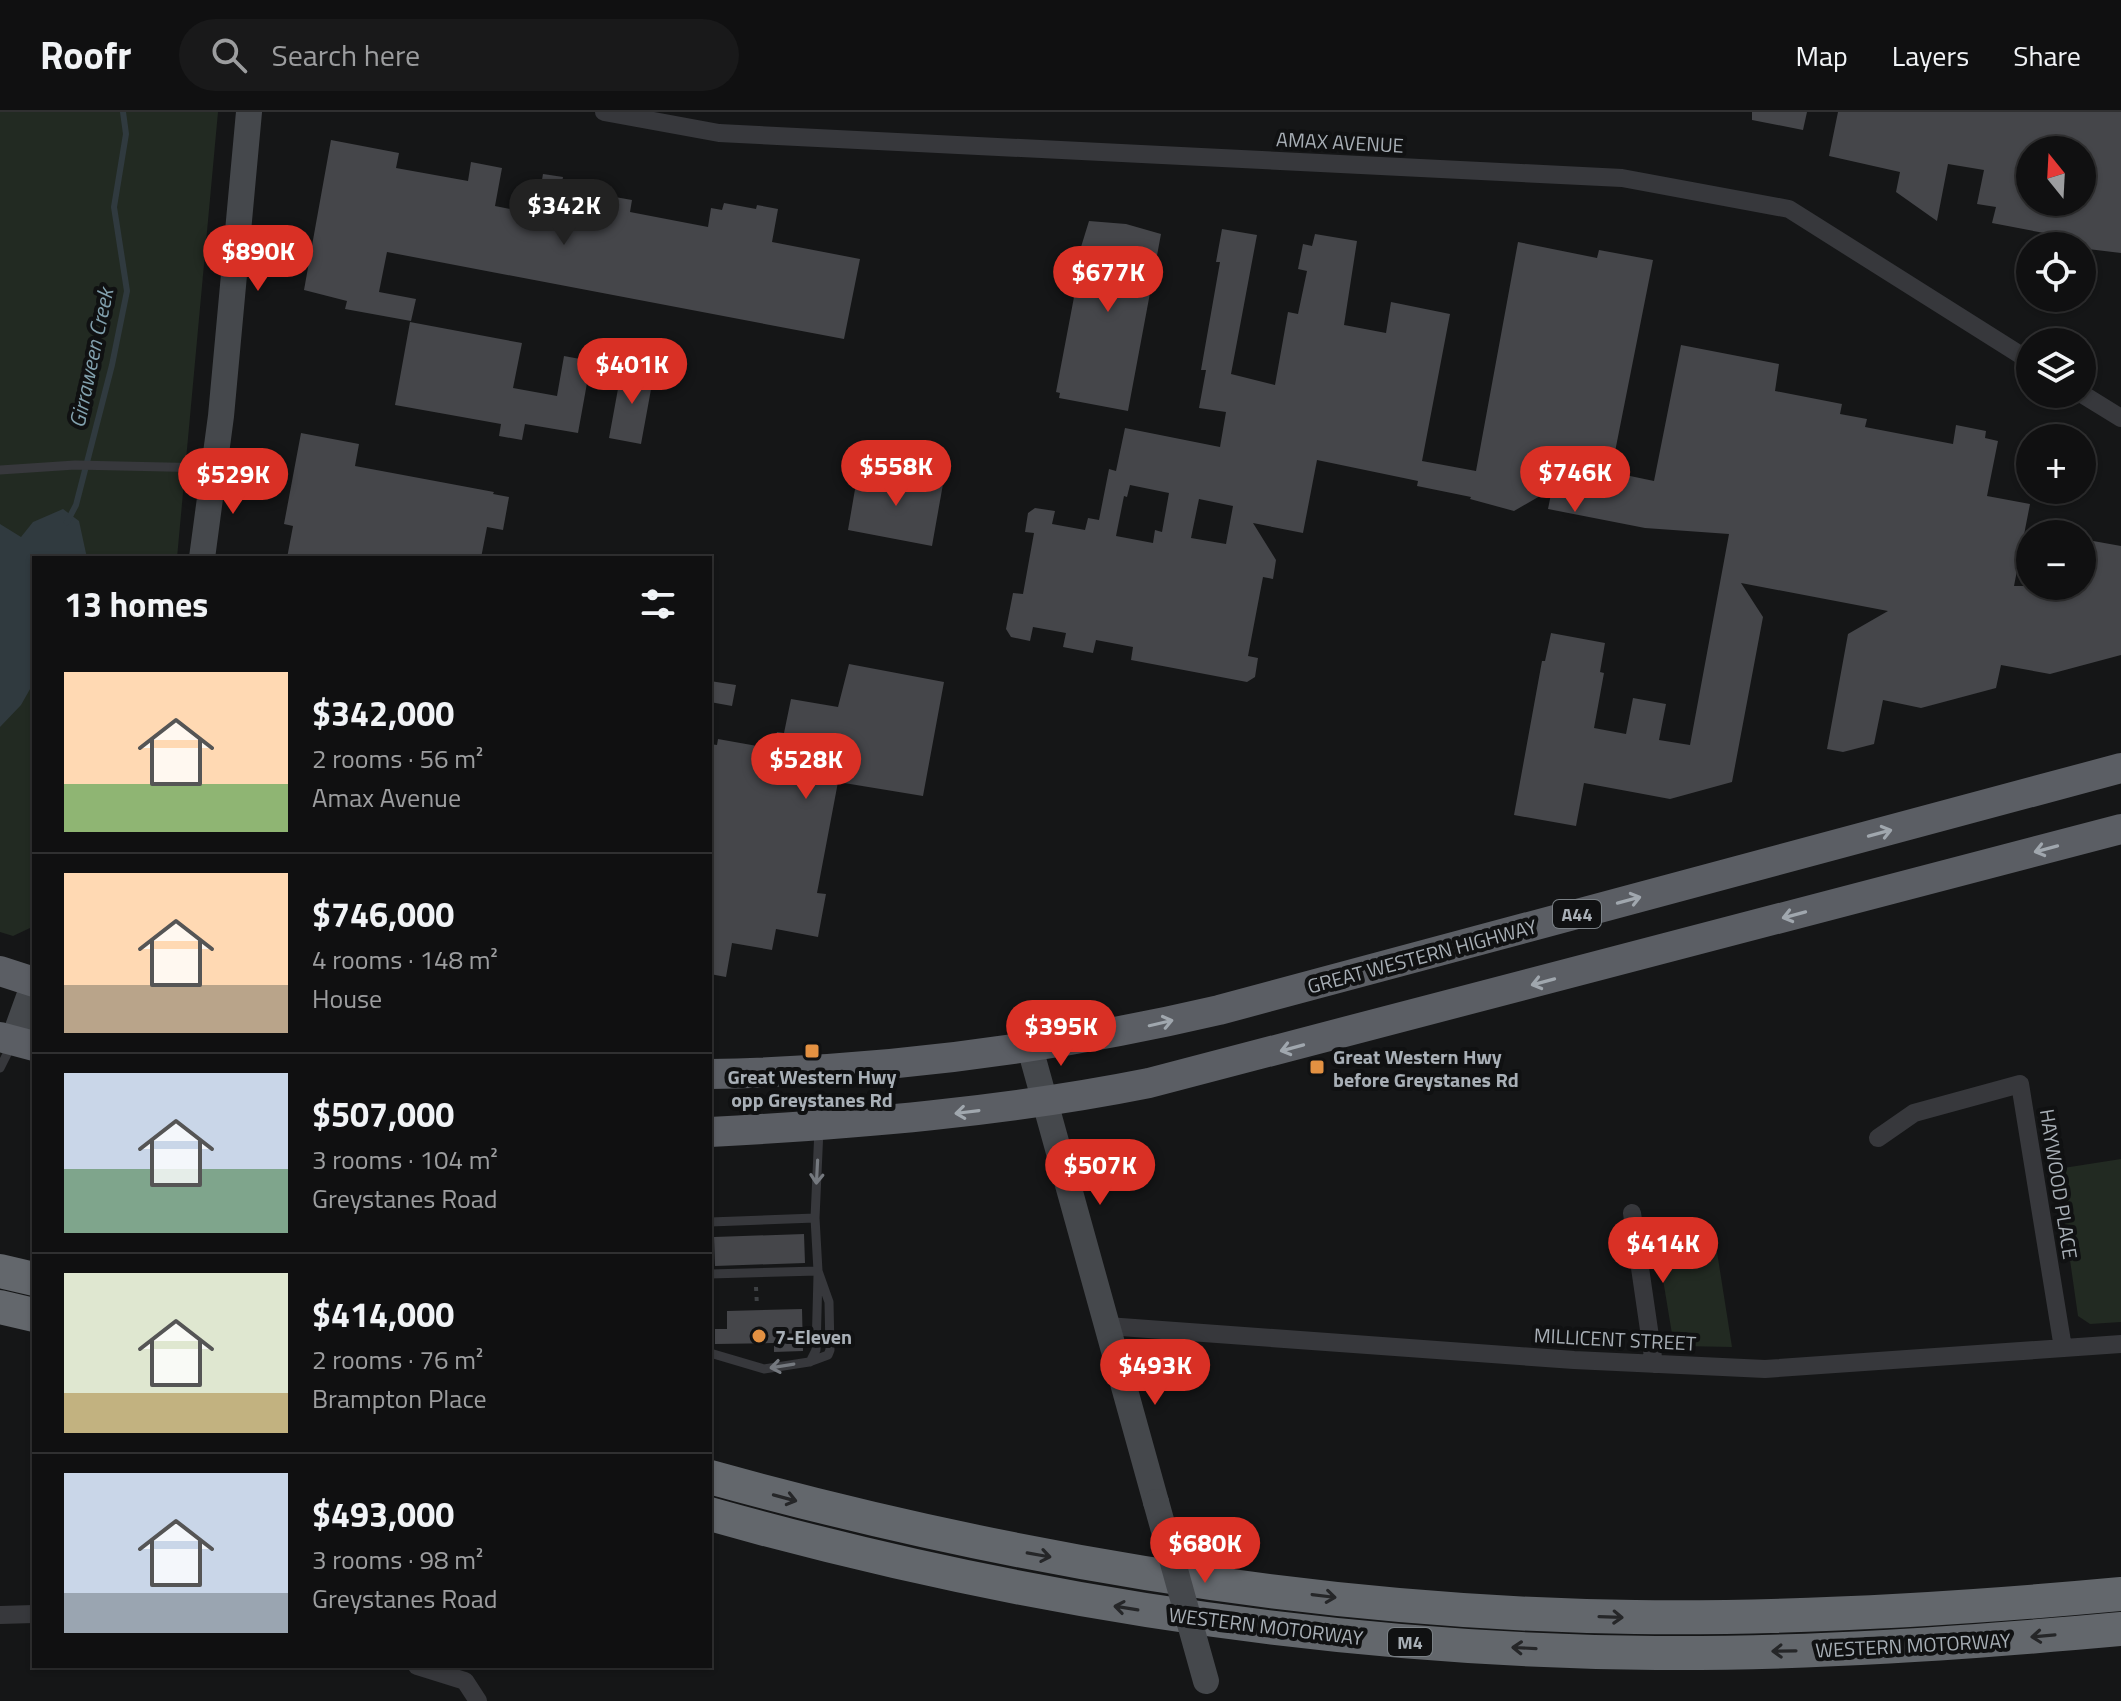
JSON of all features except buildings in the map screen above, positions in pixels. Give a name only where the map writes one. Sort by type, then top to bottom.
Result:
[{"type":"highway","name":"GREAT WESTERN HIGHWAY","points":[[712,1074],[812,1072],[1030,1048],[1126,1032],[1219,1010],[2121,768]]},
{"type":"highway","points":[[712,1132],[819,1126],[1044,1102],[1149,1083],[2121,829]]},
{"type":"highway","points":[[0,971],[32,982]]},
{"type":"highway","points":[[0,1271],[32,1279]]},
{"type":"highway","points":[[0,1307],[32,1315]]},
{"type":"highway","name":"WESTERN MOTORWAY","points":[[712,1478],[856,1516],[1021,1552],[1143,1573],[1412,1605],[1561,1615],[1712,1618],[1942,1610],[2121,1594]]},
{"type":"highway","name":"WESTERN MOTORWAY","points":[[712,1515],[879,1558],[1045,1594],[1225,1623],[1408,1642],[1656,1653],[1815,1651],[1928,1646],[2121,1629]]},
{"type":"main road","points":[[202,556],[215,468],[249,112]]},
{"type":"main road","points":[[16,1041],[32,989]]},
{"type":"main road","points":[[1030,1048],[1208,1691]]},
{"type":"street","name":"AMAX AVENUE","points":[[604,112],[719,133],[1622,178],[1789,209],[2016,352]]},
{"type":"street","points":[[2096,403],[2121,418]]},
{"type":"street","name":"HAYWOOD PLACE","points":[[1878,1138],[1914,1113],[2020,1084],[2063,1348]]},
{"type":"street","points":[[1632,1213],[1654,1364]]},
{"type":"street","name":"MILLICENT STREET","points":[[1107,1326],[1765,1369],[2121,1344]]},
{"type":"street","points":[[0,1615],[32,1614]]},
{"type":"street","points":[[423,1668],[465,1681],[478,1701]]},
{"type":"lane","points":[[0,470],[75,465],[215,468]]},
{"type":"lane","points":[[0,1068],[16,1041]]},
{"type":"lane","points":[[712,1354],[764,1369],[822,1359],[830,1350],[829,1302],[818,1271],[815,1218],[819,1126]]},
{"type":"lane","points":[[712,1222],[815,1218]]},
{"type":"lane","points":[[712,1274],[818,1271]]},
{"type":"path","points":[[755,1273],[757,1306]]},
{"type":"shaded area","points":[[0,112],[218,112],[177,556],[32,556],[32,922],[30,928],[13,936],[0,932]]},
{"type":"shaded area","points":[[63,509],[79,521],[87,556],[32,556],[32,686],[21,705],[0,727],[0,524],[21,537],[33,522]]},
{"type":"shaded area","points":[[2121,1159],[2121,1322],[2090,1324],[2078,1316],[2057,1169]]},
{"type":"shaded area","points":[[1717,1252],[1732,1347],[1682,1346],[1672,1334],[1660,1261]]},
{"type":"waterway","name":"Girraween Creek","points":[[67,522],[76,505],[112,365],[127,291],[114,207],[126,134],[123,112]]},
{"type":"place","name":"Great Western Hwy opp Greystanes Rd","points":[[812,1051]]},
{"type":"place","name":"Great Western Hwy before Greystanes Rd","points":[[1317,1067]]},
{"type":"place","name":"7-Eleven","points":[[759,1336]]}]
